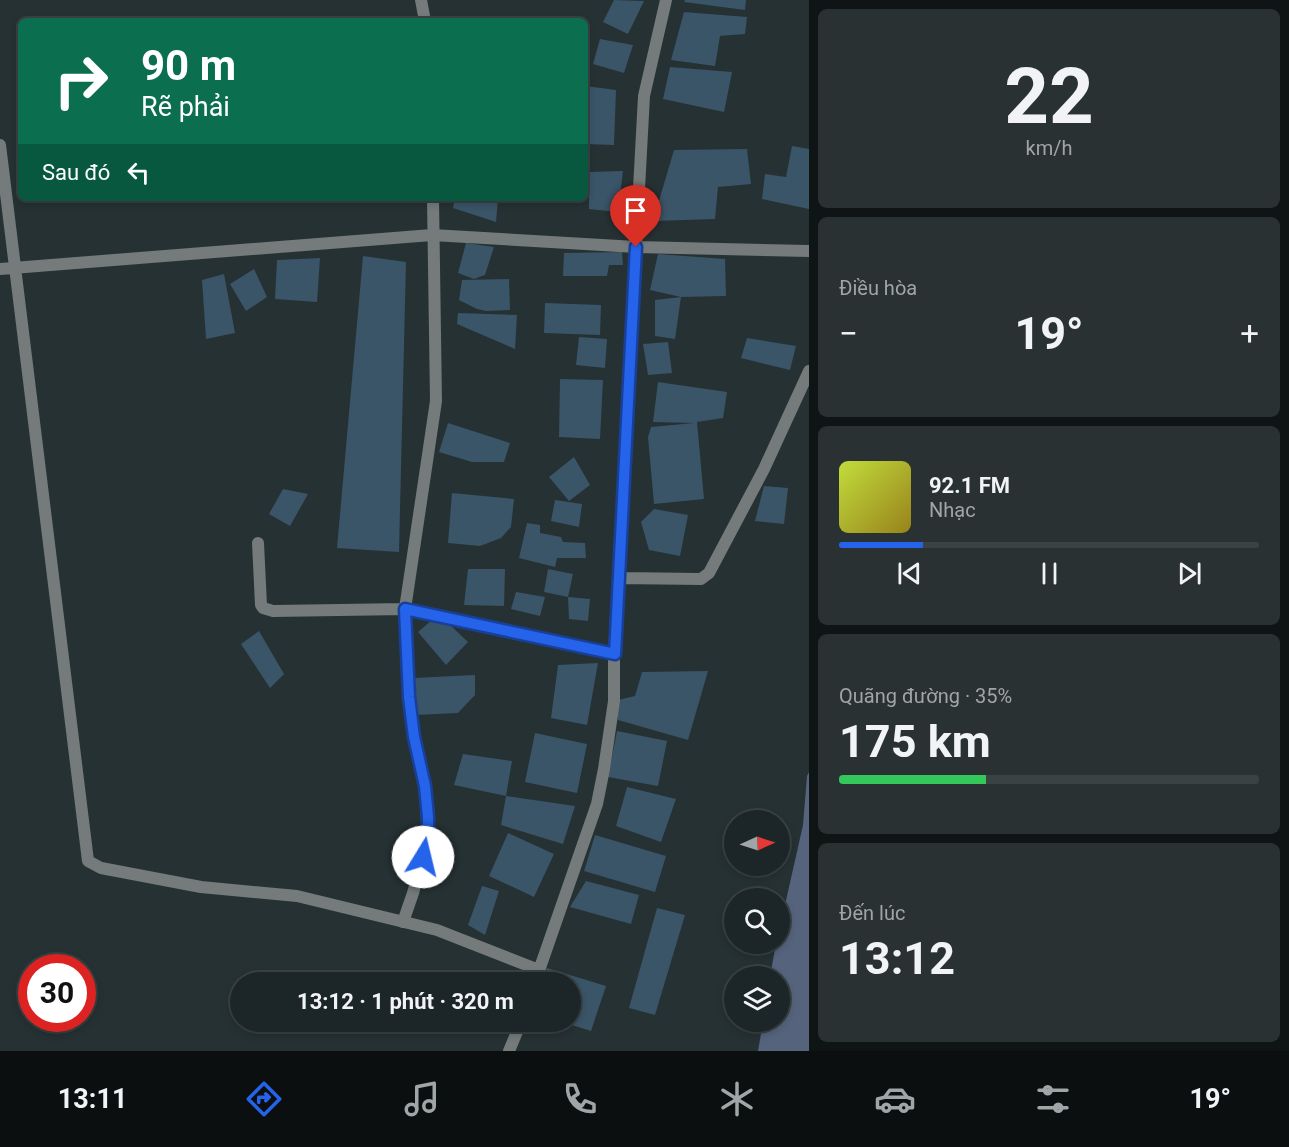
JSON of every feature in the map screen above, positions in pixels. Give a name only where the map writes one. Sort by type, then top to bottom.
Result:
[{"type":"street","points":[[421,0],[424,18]]},
{"type":"street","points":[[538,972],[597,804],[614,701],[618,578],[644,96],[666,0]]},
{"type":"street","points":[[0,145],[88,861],[101,868],[201,887],[297,896],[437,930],[528,972]]},
{"type":"street","points":[[403,922],[428,840],[425,786],[414,737],[409,697],[405,609],[436,401],[433,201]]},
{"type":"street","points":[[0,269],[432,235],[636,247],[809,251]]},
{"type":"street","points":[[618,578],[701,579],[709,573],[764,469],[809,371]]},
{"type":"street","points":[[258,543],[263,608],[273,611],[405,609],[615,654]]},
{"type":"street","points":[[511,1050],[517,1032]]},
{"type":"water","points":[[809,772],[809,1051],[758,1051],[761,1032],[790,1032],[790,966],[772,966],[774,954],[790,954],[789,888],[803,825]]},
{"type":"building","points":[[614,0],[644,1],[628,34],[603,22]]},
{"type":"building","points":[[685,0],[746,0],[745,10],[684,2]]},
{"type":"building","points":[[684,12],[747,17],[745,34],[720,36],[715,66],[671,60]]},
{"type":"building","points":[[600,39],[633,45],[624,73],[593,64]]},
{"type":"building","points":[[670,67],[732,72],[724,112],[663,99]]},
{"type":"building","points":[[588,86],[616,90],[614,145],[588,144]]},
{"type":"building","points":[[792,146],[809,149],[809,209],[762,199],[765,174],[786,177]]},
{"type":"building","points":[[747,149],[751,184],[718,187],[715,219],[653,221],[674,150]]},
{"type":"building","points":[[623,171],[618,212],[589,209],[589,172]]},
{"type":"building","points":[[454,201],[498,201],[496,222],[453,208]]},
{"type":"building","points":[[466,243],[494,247],[485,275],[474,279],[458,273]]},
{"type":"building","points":[[622,252],[623,265],[609,265],[607,276],[563,276],[564,253]]},
{"type":"building","points":[[658,254],[725,259],[726,296],[681,297],[650,290]]},
{"type":"building","points":[[363,256],[406,262],[399,552],[337,548]]},
{"type":"building","points":[[320,258],[317,302],[275,299],[277,260]]},
{"type":"building","points":[[254,269],[267,297],[246,311],[230,284]]},
{"type":"building","points":[[224,274],[235,333],[206,339],[202,280]]},
{"type":"building","points":[[509,279],[510,310],[486,311],[459,300],[462,280]]},
{"type":"building","points":[[681,297],[675,339],[655,336],[655,300]]},
{"type":"building","points":[[545,303],[601,305],[600,335],[544,333]]},
{"type":"building","points":[[458,313],[517,315],[515,349],[457,324]]},
{"type":"building","points":[[579,337],[607,339],[605,368],[576,365]]},
{"type":"building","points":[[747,338],[796,346],[790,370],[741,358]]},
{"type":"building","points":[[668,342],[672,373],[648,375],[643,344]]},
{"type":"building","points":[[560,379],[603,380],[600,439],[559,437]]},
{"type":"building","points":[[658,382],[727,392],[723,418],[697,422],[704,499],[654,504],[648,437],[651,427],[694,423],[653,422]]},
{"type":"building","points":[[448,423],[510,443],[504,462],[472,462],[439,452]]},
{"type":"building","points":[[574,457],[590,485],[569,501],[549,477]]},
{"type":"building","points":[[764,486],[788,488],[784,524],[755,521]]},
{"type":"building","points":[[283,489],[308,494],[290,526],[269,514]]},
{"type":"building","points":[[452,493],[514,499],[511,527],[501,538],[480,546],[448,543]]},
{"type":"building","points":[[555,500],[582,504],[579,527],[551,521]]},
{"type":"building","points":[[654,509],[688,515],[680,556],[649,550],[641,522]]},
{"type":"building","points":[[527,523],[540,525],[540,533],[561,537],[563,542],[585,543],[586,558],[557,558],[555,567],[519,558]]},
{"type":"building","points":[[468,569],[505,569],[504,606],[464,605]]},
{"type":"building","points":[[548,569],[573,574],[568,597],[544,592]]},
{"type":"building","points":[[516,592],[545,597],[540,616],[511,609]]},
{"type":"building","points":[[568,597],[590,599],[588,621],[569,619]]},
{"type":"building","points":[[432,620],[449,624],[468,642],[446,665],[418,632]]},
{"type":"building","points":[[259,631],[284,674],[270,688],[241,644]]},
{"type":"building","points":[[598,663],[587,725],[551,718],[558,665]]},
{"type":"building","points":[[708,671],[688,740],[618,720],[614,701],[635,696],[642,672]]},
{"type":"building","points":[[475,675],[475,695],[458,713],[415,715],[413,678]]},
{"type":"building","points":[[617,731],[667,741],[658,786],[608,777]]},
{"type":"building","points":[[535,733],[587,744],[577,793],[525,782]]},
{"type":"building","points":[[463,754],[512,761],[506,796],[454,785]]},
{"type":"building","points":[[627,787],[676,799],[661,842],[616,826]]},
{"type":"building","points":[[506,796],[575,806],[563,844],[501,825]]},
{"type":"building","points":[[508,833],[554,854],[534,897],[489,876]]},
{"type":"building","points":[[595,835],[666,856],[655,892],[584,871]]},
{"type":"building","points":[[586,881],[639,895],[631,924],[570,907]]},
{"type":"building","points":[[482,886],[499,891],[485,935],[468,925]]},
{"type":"building","points":[[657,908],[685,915],[655,1015],[629,1008]]},
{"type":"building","points":[[547,968],[560,972],[545,972]]},
{"type":"building","points":[[581,978],[606,986],[591,1031],[581,1028]]},
{"type":"route","points":[[423,857],[428,840],[428,817],[425,786],[414,737],[409,697],[405,609],[615,654],[636,247]]}]
